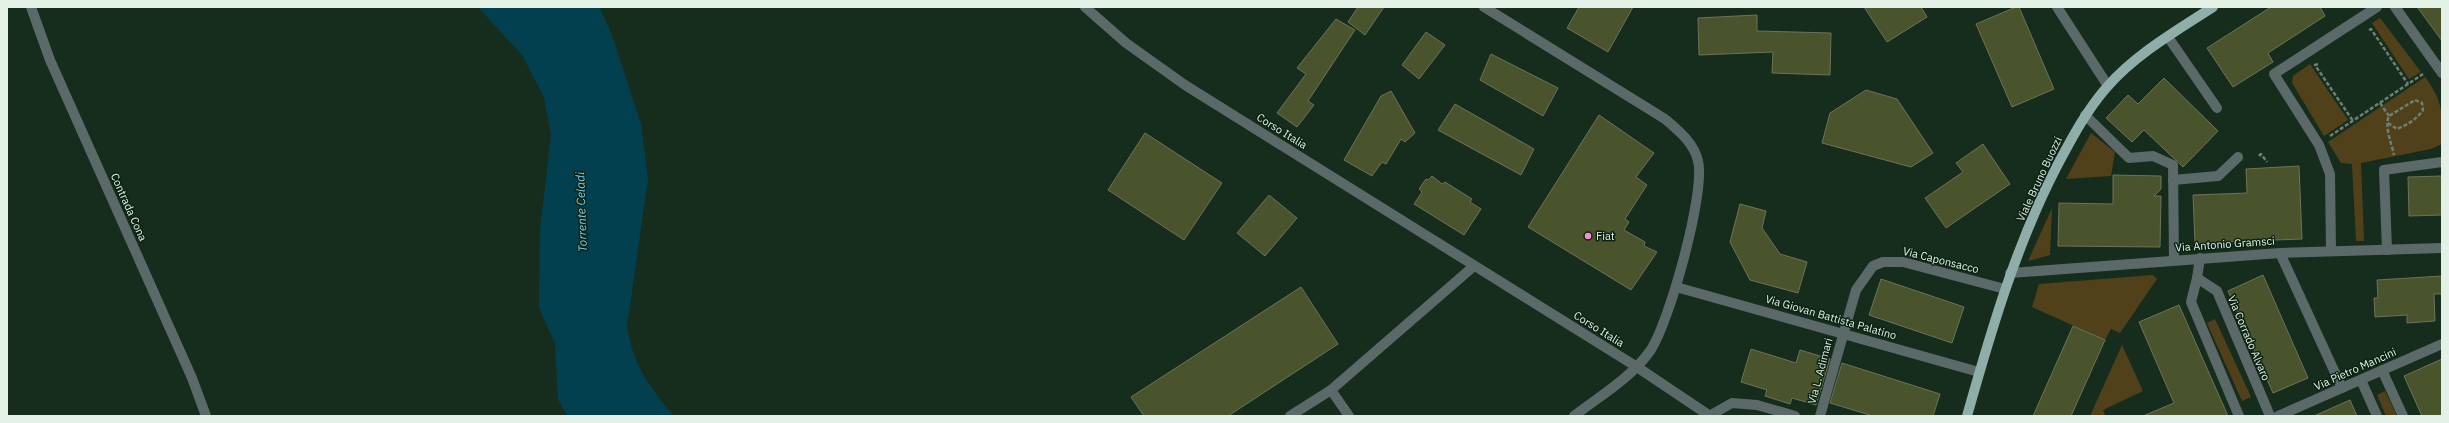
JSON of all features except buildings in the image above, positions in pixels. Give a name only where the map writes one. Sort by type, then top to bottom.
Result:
[{"type":"main road","name":"Viale Bruno Buozzi","points":[[1967,416],[2010,272],[2047,186],[2085,115],[2108,86],[2150,49],[2213,7]]},
{"type":"street","name":"Contrada Cona","points":[[31,7],[50,60],[192,378],[206,416]]},
{"type":"street","name":"Corso Italia","points":[[1085,7],[1126,43],[1185,85],[1637,367],[1710,416]]},
{"type":"street","points":[[1484,7],[1665,119],[1687,138],[1698,160],[1700,180],[1676,287],[1651,350],[1637,367],[1574,416]]},
{"type":"street","points":[[2057,7],[2108,86]]},
{"type":"street","points":[[2331,251],[2330,174],[2319,146],[2274,74],[2377,7]]},
{"type":"street","points":[[2395,7],[2442,73]]},
{"type":"street","points":[[2168,36],[2217,108]]},
{"type":"street","points":[[2085,115],[2129,158],[2153,156],[2173,165],[2174,260]]},
{"type":"street","points":[[2173,180],[2218,176],[2238,157]]},
{"type":"street","points":[[2387,250],[2384,170],[2442,162]]},
{"type":"street","name":"Via Antonio Gramsci","points":[[2010,272],[2280,253],[2442,248]]},
{"type":"street","points":[[2280,253],[2342,388]]},
{"type":"street","points":[[2200,258],[2191,302],[2239,416]]},
{"type":"street","name":"Via Caponsacco","points":[[1843,333],[1856,290],[1869,270],[1883,262],[1903,262],[2005,289]]},
{"type":"street","points":[[1290,416],[1331,390],[1474,266]]},
{"type":"street","name":"Via Corrado Alvaro","points":[[2197,278],[2217,291],[2270,416]]},
{"type":"street","name":"Via Giovan Battista Palatino","points":[[1676,287],[1979,372]]},
{"type":"street","name":"Via L. Adimari","points":[[1820,416],[1843,333]]},
{"type":"street","name":"Via Pietro Mancini","points":[[2278,416],[2442,344]]},
{"type":"street","points":[[2382,370],[2403,416]]},
{"type":"street","points":[[2361,380],[2378,416]]},
{"type":"street","points":[[1331,390],[1348,416]]},
{"type":"street","points":[[1710,416],[1732,403],[1757,405],[1795,416]]},
{"type":"path","points":[[2368,30],[2371,29],[2408,84]]},
{"type":"path","points":[[2322,61],[2315,65],[2353,121]]},
{"type":"path","points":[[2326,139],[2423,74]]},
{"type":"path","points":[[2388,123],[2397,129],[2402,127],[2419,116],[2423,107],[2422,103],[2415,100],[2389,116]]},
{"type":"path","points":[[2380,103],[2389,116],[2388,123],[2393,152]]},
{"type":"path","points":[[2259,156],[2261,154],[2267,162]]},
{"type":"shaded area","points":[[2380,18],[2421,72],[2409,79],[2372,23]]},
{"type":"shaded area","points":[[2310,64],[2348,120],[2324,136],[2292,83],[2293,76]]},
{"type":"shaded area","points":[[2425,77],[2439,101],[2442,116],[2442,144],[2431,149],[2361,163],[2364,241],[2356,241],[2352,164],[2341,163],[2328,142]]},
{"type":"shaded area","points":[[2091,133],[2115,152],[2111,176],[2066,179]]},
{"type":"shaded area","points":[[2052,208],[2050,255],[2028,261]]},
{"type":"shaded area","points":[[2153,275],[2157,279],[2120,333],[2111,329],[2105,340],[2032,307],[2039,284]]},
{"type":"shaded area","points":[[2215,319],[2251,397],[2242,401],[2207,323]]},
{"type":"shaded area","points":[[2122,345],[2143,391],[2103,410],[2105,416],[2090,416]]},
{"type":"shaded area","points":[[2385,391],[2397,416],[2386,416],[2377,395]]},
{"type":"water","name":"Torrente Celadi","points":[[478,7],[599,7],[612,35],[641,124],[648,179],[627,327],[638,364],[650,386],[674,416],[567,416],[558,399],[555,343],[539,308],[540,229],[551,135],[544,97],[522,55]]},
{"type":"place","name":"Fiat","points":[[1588,236]]}]
